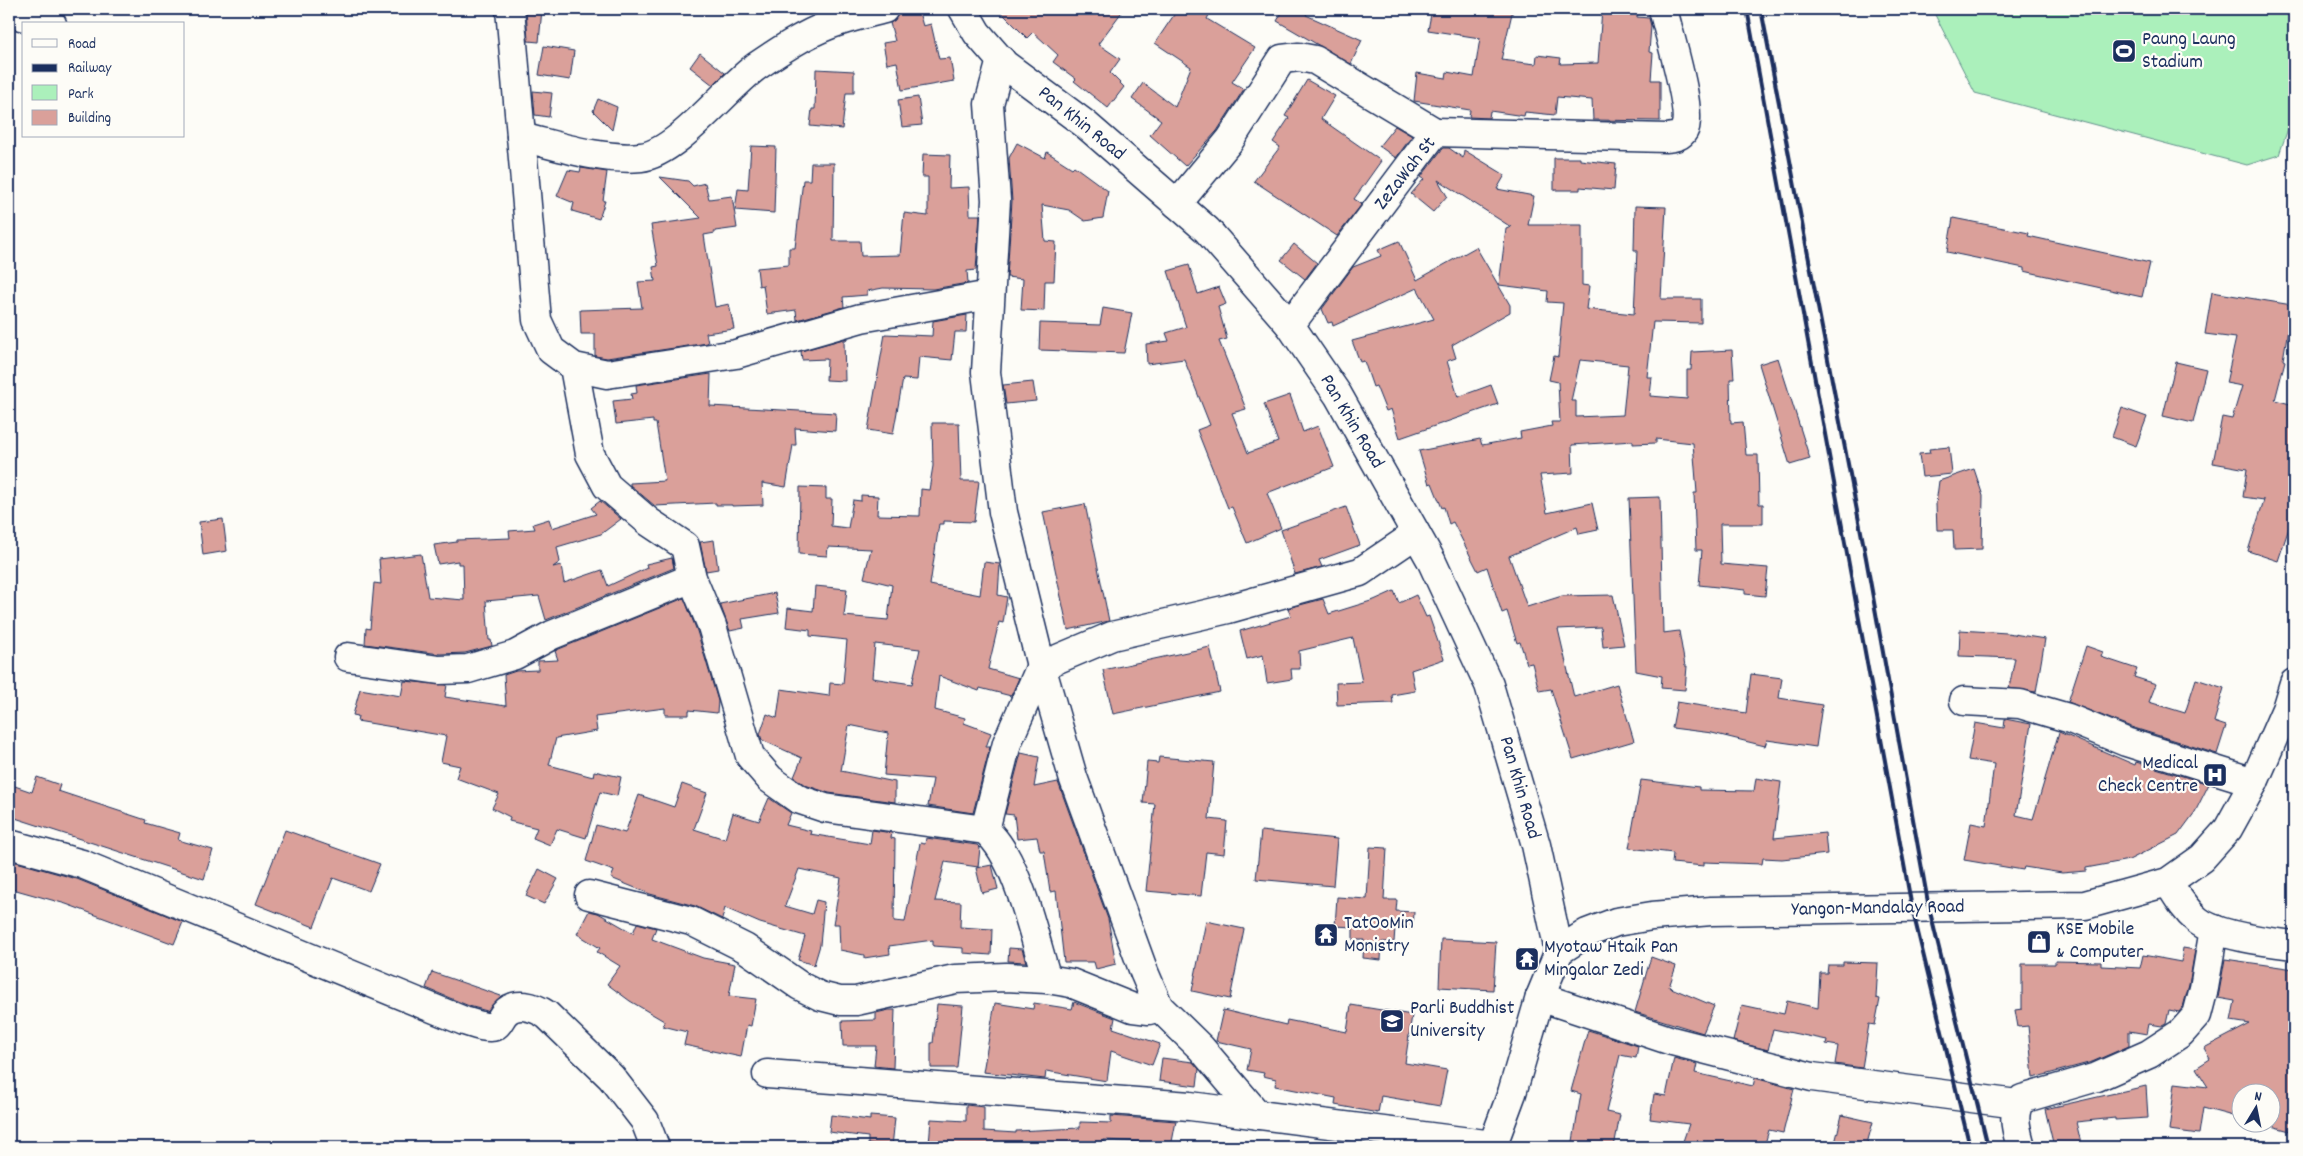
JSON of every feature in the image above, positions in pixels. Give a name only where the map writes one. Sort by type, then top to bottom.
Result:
[{"type":"street","points":[[510,9],[537,320],[551,350],[574,367],[607,374],[736,354],[861,318],[990,295]]},
{"type":"street","points":[[521,137],[609,156],[642,157],[664,147],[684,132],[754,68],[789,45],[829,24],[884,9]]},
{"type":"street","name":"Pan Khin Road","points":[[962,9],[977,33],[1002,60],[1085,124],[1207,230],[1290,326],[1338,395],[1431,560],[1489,685],[1536,845],[1559,951]]},
{"type":"street","name":"ZeZaWah St","points":[[1290,326],[1435,132],[1667,138],[1678,136],[1684,130],[1687,109],[1663,9]]},
{"type":"street","points":[[9,13],[44,22]]},
{"type":"street","points":[[1177,204],[1230,140],[1282,59],[1298,56],[1315,60],[1435,132]]},
{"type":"street","points":[[1002,60],[989,104],[996,200],[986,372],[1003,512],[1041,666],[1073,777],[1144,972],[1159,1007],[1200,1048],[1258,1115]]},
{"type":"street","points":[[574,367],[590,454],[607,486],[649,522],[685,546],[692,578],[712,626],[750,756],[770,779],[798,798],[825,808],[985,830],[999,845],[1014,874],[1046,979]]},
{"type":"street","points":[[985,830],[1007,744],[1041,666],[1112,636],[1228,609],[1360,572],[1416,534]]},
{"type":"street","points":[[348,658],[439,670],[468,669],[516,655],[552,635],[692,578]]},
{"type":"street","name":"Yangon-Mandalay Road","points":[[1559,951],[1587,933],[1616,922],[1652,916],[1711,911],[2085,905],[2168,882],[2202,858],[2228,829],[2254,782],[2286,709],[2294,683]]},
{"type":"street","points":[[1964,702],[1999,702],[2028,706],[2068,718],[2126,742],[2254,782]]},
{"type":"street","points":[[9,844],[82,864],[464,1021],[490,1028],[496,1026],[505,1012],[518,1006],[536,1008],[547,1015],[611,1077],[645,1121],[655,1147]]},
{"type":"street","points":[[2168,882],[2183,906],[2198,921],[2214,929],[2294,946]]},
{"type":"street","points":[[589,895],[690,921],[745,948],[800,986],[820,996],[840,1000],[856,1002],[955,979],[1046,979],[1071,983],[1134,1008],[1149,1010],[1159,1007]]},
{"type":"street","points":[[2021,1147],[2015,1122],[2017,1104],[2022,1099],[2040,1092],[2097,1077],[2149,1054],[2181,1033],[2197,1015],[2204,988],[2214,929]]},
{"type":"street","points":[[767,1074],[1190,1106],[1492,1146],[1512,1093],[1540,997],[1559,951]]},
{"type":"street","points":[[1540,997],[1672,1041],[1812,1077],[2017,1104]]},
{"type":"green space","name":"Paung Laung Stadium","points":[[1932,9],[2294,9],[2294,111],[2279,155],[2247,165],[1975,93]]},
{"type":"building","points":[[526,9],[542,9],[539,42],[528,41]]},
{"type":"building","points":[[899,9],[918,9],[923,26],[931,24],[939,59],[950,58],[954,81],[902,90],[897,62],[887,64],[883,43],[895,41],[890,23],[895,20]]},
{"type":"building","points":[[998,9],[1124,9],[1098,44],[1120,59],[1110,73],[1124,87],[1108,108],[1074,81],[1076,79],[1053,62],[1058,55],[1033,32],[1027,38]]},
{"type":"building","points":[[1178,9],[1212,9],[1207,19],[1255,48],[1232,82],[1244,89],[1217,131],[1185,166],[1150,135],[1161,120],[1132,99],[1143,83],[1175,107],[1191,67],[1155,43]]},
{"type":"building","points":[[1284,9],[1310,9],[1306,15],[1362,40],[1351,64],[1277,21]]},
{"type":"building","points":[[1432,9],[1449,9],[1481,14],[1483,9],[1513,9],[1501,60],[1536,64],[1537,55],[1561,58],[1560,64],[1598,63],[1602,9],[1638,9],[1637,17],[1649,18],[1651,26],[1649,52],[1653,53],[1651,80],[1660,80],[1660,121],[1593,120],[1592,100],[1557,97],[1555,115],[1525,112],[1524,116],[1490,111],[1489,118],[1469,117],[1470,110],[1414,101],[1417,73],[1446,78],[1447,72],[1474,77],[1480,38],[1428,30]]},
{"type":"building","points":[[544,46],[574,51],[570,80],[539,75]]},
{"type":"building","points":[[700,53],[725,73],[713,85],[690,67]]},
{"type":"building","points":[[816,69],[854,71],[854,93],[846,93],[842,129],[810,126],[812,109],[815,109]]},
{"type":"building","points":[[1307,80],[1335,96],[1321,119],[1381,161],[1354,199],[1362,204],[1337,236],[1254,181],[1280,147],[1273,142],[1289,118],[1285,116]]},
{"type":"building","points":[[533,91],[552,93],[549,117],[535,115]]},
{"type":"building","points":[[918,97],[922,125],[902,127],[898,100]]},
{"type":"building","points":[[598,99],[617,107],[612,130],[593,111]]},
{"type":"building","points":[[1395,126],[1412,136],[1396,158],[1379,146]]},
{"type":"building","points":[[1017,143],[1045,158],[1047,152],[1072,168],[1074,166],[1108,191],[1103,218],[1085,221],[1069,210],[1042,205],[1045,241],[1056,242],[1054,281],[1045,281],[1044,311],[1021,310],[1023,279],[1007,277],[1012,201],[1009,158]]},
{"type":"building","points":[[751,146],[776,147],[774,213],[735,210],[738,189],[748,190]]},
{"type":"building","points":[[1443,148],[1449,148],[1463,158],[1464,150],[1505,175],[1497,189],[1534,196],[1528,225],[1582,225],[1582,285],[1589,286],[1586,309],[1634,314],[1637,250],[1634,250],[1635,206],[1666,207],[1661,299],[1701,299],[1701,323],[1653,322],[1647,377],[1652,377],[1650,396],[1687,399],[1687,370],[1691,370],[1692,352],[1732,350],[1734,379],[1730,379],[1731,423],[1743,422],[1746,455],[1758,455],[1759,504],[1763,504],[1763,524],[1720,524],[1721,564],[1768,568],[1765,596],[1745,594],[1745,590],[1699,585],[1702,550],[1696,550],[1694,493],[1697,493],[1693,443],[1656,439],[1656,443],[1633,444],[1633,441],[1572,445],[1573,473],[1540,475],[1547,513],[1592,503],[1598,530],[1579,534],[1577,527],[1509,556],[1527,607],[1562,596],[1613,595],[1624,645],[1603,647],[1601,627],[1558,629],[1574,697],[1617,684],[1634,741],[1573,759],[1551,689],[1539,691],[1532,663],[1527,664],[1520,642],[1517,643],[1507,611],[1502,613],[1487,567],[1478,571],[1453,522],[1449,524],[1444,507],[1442,508],[1432,483],[1429,484],[1419,451],[1480,439],[1482,445],[1521,438],[1520,432],[1552,426],[1551,422],[1560,422],[1558,382],[1549,380],[1554,356],[1558,357],[1563,303],[1547,302],[1548,291],[1499,285],[1506,229],[1511,227],[1438,180],[1447,196],[1433,212],[1411,194],[1424,179],[1421,177]],"holes":[[[1580,360],[1628,365],[1623,415],[1576,417],[1576,401],[1571,401]]]},
{"type":"building","points":[[923,154],[950,155],[949,188],[969,187],[970,215],[980,215],[976,270],[967,271],[968,283],[933,289],[883,288],[867,291],[867,295],[843,297],[844,307],[797,320],[796,310],[767,314],[763,285],[759,286],[757,268],[789,265],[789,248],[795,248],[803,180],[810,180],[811,163],[834,163],[833,241],[860,241],[861,256],[900,255],[904,213],[928,216],[928,177],[922,177]]},
{"type":"building","points":[[1554,158],[1580,158],[1580,160],[1616,164],[1614,190],[1580,187],[1580,190],[1554,190]]},
{"type":"building","points":[[581,168],[607,172],[603,201],[605,201],[599,219],[572,211],[574,203],[557,196],[568,170],[580,172]]},
{"type":"building","points":[[660,177],[688,181],[693,186],[705,183],[709,199],[732,196],[737,228],[715,231],[715,233],[704,235],[715,307],[729,304],[734,329],[706,333],[708,343],[607,358],[595,356],[595,334],[581,334],[580,310],[642,308],[638,282],[655,281],[653,267],[658,266],[651,225],[701,218]]},
{"type":"building","points":[[1953,218],[2029,233],[2028,236],[2150,263],[2142,297],[2024,271],[2024,268],[1947,252]]},
{"type":"building","points":[[1399,241],[1417,280],[1476,247],[1510,305],[1510,312],[1452,345],[1456,358],[1447,361],[1458,397],[1491,385],[1498,404],[1400,438],[1391,409],[1386,411],[1376,386],[1373,387],[1364,361],[1360,362],[1352,341],[1434,319],[1417,288],[1333,326],[1332,322],[1328,323],[1322,309],[1353,267],[1381,256],[1378,250]]},
{"type":"building","points":[[1294,244],[1317,263],[1305,279],[1281,260]]},
{"type":"building","points":[[1189,265],[1198,294],[1219,287],[1226,304],[1218,307],[1227,339],[1219,341],[1246,409],[1232,413],[1248,453],[1278,442],[1264,404],[1290,395],[1303,432],[1318,426],[1334,467],[1267,493],[1281,528],[1247,543],[1232,507],[1228,508],[1197,430],[1210,425],[1184,359],[1147,364],[1146,344],[1169,341],[1166,333],[1186,327],[1168,271]]},
{"type":"building","points":[[2212,292],[2292,305],[2283,360],[2285,361],[2275,400],[2294,405],[2294,513],[2278,561],[2248,551],[2264,500],[2243,497],[2247,469],[2213,463],[2222,417],[2232,419],[2242,386],[2226,383],[2236,338],[2205,334]]},
{"type":"building","points":[[1103,308],[1132,313],[1124,353],[1039,350],[1040,323],[1100,325]]},
{"type":"building","points":[[967,315],[966,332],[955,332],[952,360],[919,357],[917,380],[903,379],[893,434],[868,430],[885,334],[932,336],[933,321]]},
{"type":"building","points":[[847,338],[847,340],[844,340],[845,381],[826,380],[827,359],[802,360],[801,351]]},
{"type":"building","points":[[1778,358],[1810,459],[1790,465],[1759,364]]},
{"type":"building","points":[[2176,362],[2206,369],[2193,423],[2163,416]]},
{"type":"building","points":[[711,374],[710,406],[836,413],[835,431],[795,428],[796,445],[793,445],[786,487],[762,483],[763,505],[732,506],[716,505],[716,503],[655,506],[630,483],[665,481],[656,423],[653,423],[653,420],[616,424],[613,401],[632,399],[631,394],[637,393],[636,385]]},
{"type":"building","points":[[1033,382],[1036,401],[1006,404],[1003,385]]},
{"type":"building","points":[[2122,408],[2147,417],[2136,446],[2112,437]]},
{"type":"building","points":[[932,423],[959,423],[961,481],[979,481],[974,522],[944,521],[944,524],[939,524],[930,585],[980,595],[984,562],[1000,564],[998,595],[1007,597],[1003,623],[999,622],[988,669],[1019,678],[1011,696],[980,688],[979,691],[939,676],[935,710],[965,718],[964,723],[991,733],[986,747],[990,747],[973,813],[928,806],[933,779],[884,775],[888,733],[849,725],[841,771],[895,782],[895,802],[829,793],[805,785],[794,777],[802,758],[762,740],[760,734],[767,714],[777,718],[781,689],[829,696],[830,683],[843,684],[847,640],[810,636],[810,630],[786,627],[788,608],[813,611],[815,586],[847,589],[844,616],[888,620],[892,585],[864,578],[871,549],[828,547],[827,556],[799,554],[800,487],[826,488],[826,499],[832,499],[831,526],[848,528],[853,500],[861,501],[861,495],[878,496],[877,515],[920,516],[921,489],[929,490],[933,466]],"holes":[[[875,644],[920,649],[912,684],[872,678]]]},
{"type":"building","points":[[1949,447],[1952,474],[1922,477],[1919,454],[1930,453],[1929,449]]},
{"type":"building","points":[[1974,469],[1983,496],[1982,549],[1954,550],[1953,530],[1937,530],[1936,504],[1939,481]]},
{"type":"building","points":[[1660,497],[1663,633],[1679,631],[1685,666],[1687,666],[1685,690],[1661,688],[1662,676],[1636,671],[1629,498]]},
{"type":"building","points":[[600,501],[621,519],[601,534],[557,547],[560,562],[553,567],[561,565],[564,583],[602,570],[608,586],[647,568],[646,564],[672,558],[674,568],[546,620],[539,596],[486,601],[489,640],[491,640],[492,646],[465,653],[440,654],[365,644],[366,628],[370,629],[374,583],[381,584],[379,559],[421,554],[428,597],[464,600],[463,564],[458,564],[458,561],[438,564],[434,545],[457,542],[457,540],[510,538],[509,531],[535,529],[533,524],[549,519],[552,528],[596,514],[591,508]]},
{"type":"building","points":[[1085,504],[1109,621],[1068,630],[1043,512]]},
{"type":"building","points":[[1346,507],[1360,545],[1319,560],[1322,567],[1295,574],[1281,530]]},
{"type":"building","points":[[223,519],[227,551],[203,555],[199,522]]},
{"type":"building","points":[[714,540],[718,569],[706,571],[700,542]]},
{"type":"building","points":[[1394,591],[1399,603],[1416,595],[1426,617],[1429,616],[1444,659],[1411,670],[1415,691],[1392,695],[1393,703],[1337,705],[1336,683],[1362,682],[1353,638],[1299,651],[1300,669],[1291,669],[1292,679],[1267,683],[1263,655],[1247,659],[1240,631],[1291,616],[1288,608],[1323,599],[1329,614],[1374,600]]},
{"type":"building","points":[[775,593],[779,613],[742,619],[744,628],[730,631],[720,604]]},
{"type":"building","points":[[684,598],[697,631],[718,701],[717,713],[689,710],[689,715],[665,715],[665,708],[595,717],[597,731],[556,738],[549,765],[593,777],[594,771],[621,777],[617,796],[600,792],[586,838],[557,829],[550,845],[533,838],[537,828],[509,821],[510,817],[492,808],[499,794],[456,778],[460,766],[441,762],[446,736],[357,721],[358,716],[353,715],[360,689],[401,696],[404,681],[447,685],[445,697],[506,706],[504,675],[516,671],[538,670],[538,661],[558,660],[555,651],[559,649]]},
{"type":"building","points":[[1960,630],[2007,633],[2045,639],[2036,692],[2009,688],[2015,658],[1959,656]]},
{"type":"building","points":[[2086,646],[2103,652],[2101,657],[2137,669],[2134,677],[2156,684],[2149,702],[2185,713],[2196,679],[2224,688],[2214,722],[2226,726],[2217,754],[2131,727],[2068,702]]},
{"type":"building","points":[[1210,647],[1220,692],[1113,714],[1103,670]]},
{"type":"building","points":[[1751,674],[1782,678],[1779,698],[1822,705],[1816,747],[1767,740],[1765,746],[1712,733],[1672,728],[1677,702],[1746,713]]},
{"type":"building","points":[[2005,719],[2031,724],[2016,815],[2033,819],[2059,732],[2135,765],[2136,762],[2209,784],[2195,812],[2178,835],[2129,860],[2086,868],[2086,871],[2062,873],[2024,867],[2023,870],[1964,860],[1971,823],[1986,826],[1994,764],[1968,760],[1975,723],[2004,728]]},
{"type":"building","points":[[1021,753],[1039,757],[1034,787],[1058,782],[1108,919],[1116,964],[1096,969],[1094,962],[1064,962],[1056,891],[1050,892],[1044,851],[1040,851],[1037,837],[1017,839],[1014,815],[1005,814]]},
{"type":"building","points":[[1159,757],[1214,762],[1209,819],[1227,821],[1224,854],[1206,852],[1201,896],[1146,891],[1155,804],[1143,803],[1147,762],[1158,763]]},
{"type":"building","points":[[37,777],[60,785],[58,791],[146,820],[145,823],[180,833],[178,840],[213,850],[204,879],[9,816],[9,784],[32,792]]},
{"type":"building","points":[[1756,778],[1781,782],[1774,838],[1825,833],[1827,854],[1782,859],[1763,858],[1762,864],[1704,862],[1704,866],[1672,863],[1673,853],[1629,848],[1641,780],[1699,787],[1699,790],[1754,791]]},
{"type":"building","points":[[682,784],[707,793],[694,829],[725,839],[733,813],[759,821],[769,798],[791,813],[786,825],[811,831],[810,834],[870,844],[872,830],[892,833],[891,838],[895,839],[894,921],[905,922],[920,843],[925,844],[926,838],[977,845],[980,848],[978,867],[945,862],[935,901],[961,902],[960,927],[992,929],[991,955],[963,953],[963,948],[933,946],[933,940],[889,946],[890,954],[864,958],[864,955],[840,950],[839,924],[833,924],[841,878],[799,869],[785,906],[812,914],[816,900],[824,902],[820,945],[814,965],[798,960],[805,936],[760,923],[725,908],[722,919],[695,906],[650,894],[611,878],[614,871],[586,861],[596,825],[625,833],[639,795],[674,807]]},
{"type":"building","points":[[285,830],[380,864],[369,891],[333,878],[314,927],[256,904]]},
{"type":"building","points":[[1261,831],[1337,839],[1333,886],[1256,879]]},
{"type":"building","points":[[1370,847],[1387,848],[1384,900],[1397,900],[1396,911],[1414,912],[1413,929],[1395,928],[1394,942],[1382,942],[1381,960],[1363,958],[1364,940],[1353,940],[1353,927],[1335,926],[1337,897],[1367,899]]},
{"type":"building","points":[[9,860],[77,879],[183,922],[174,944],[66,904],[9,888]]},
{"type":"building","points":[[992,865],[998,889],[982,893],[976,868]]},
{"type":"building","points":[[539,869],[558,879],[544,904],[526,896]]},
{"type":"building","points":[[589,911],[598,913],[633,933],[637,923],[656,928],[652,939],[703,958],[735,964],[729,996],[756,999],[751,1026],[747,1025],[741,1057],[684,1045],[687,1032],[663,1026],[664,1021],[630,1001],[607,984],[620,966],[597,952],[600,948],[577,934]]},
{"type":"building","points":[[1206,921],[1244,929],[1230,999],[1192,991]]},
{"type":"building","points":[[1441,939],[1496,942],[1493,990],[1439,987]]},
{"type":"building","points":[[1009,948],[1022,949],[1026,962],[1008,961]]},
{"type":"building","points":[[2183,948],[2195,950],[2189,985],[2183,1007],[2179,1012],[2169,1010],[2166,1024],[2162,1026],[2149,1024],[2147,1034],[2129,1031],[2129,1046],[2092,1062],[2033,1078],[2028,1026],[2018,1027],[2015,1010],[2022,1009],[2022,964],[2055,964],[2055,961],[2101,962],[2101,966],[2140,968],[2143,955],[2181,962]]},
{"type":"building","points":[[1651,957],[1676,966],[1669,987],[1714,1006],[1703,1033],[1635,1012]]},
{"type":"building","points":[[2225,959],[2294,969],[2294,1132],[2280,1128],[2280,1084],[2230,1084],[2230,1115],[2203,1108],[2199,1134],[2169,1130],[2175,1083],[2208,1087],[2196,1068],[2210,1059],[2204,1048],[2250,1024],[2231,1021],[2235,1001],[2218,998]]},
{"type":"building","points":[[1843,962],[1878,963],[1876,998],[1880,999],[1875,1025],[1869,1024],[1862,1068],[1835,1064],[1838,1046],[1826,1044],[1827,1040],[1773,1029],[1768,1050],[1733,1041],[1742,1005],[1784,1014],[1787,1001],[1818,1008],[1820,973],[1827,973],[1828,965],[1843,965]]},
{"type":"building","points":[[432,972],[501,996],[487,1011],[469,1006],[426,988]]},
{"type":"building","points":[[1074,1002],[1115,1018],[1113,1028],[1160,1044],[1152,1065],[1111,1051],[1107,1081],[1046,1071],[1045,1079],[983,1072],[995,1003],[1033,1009],[1034,1003],[1072,1009]]},
{"type":"building","points":[[937,1004],[963,1006],[957,1068],[931,1068],[931,1043],[933,1043]]},
{"type":"building","points":[[1351,1005],[1412,1015],[1405,1063],[1447,1070],[1440,1106],[1381,1096],[1378,1113],[1335,1105],[1336,1098],[1275,1086],[1276,1079],[1263,1076],[1264,1073],[1247,1070],[1251,1049],[1216,1041],[1223,1010],[1286,1025],[1287,1020],[1347,1032]]},
{"type":"building","points":[[895,1010],[893,1068],[874,1066],[876,1046],[843,1046],[842,1021],[876,1020],[876,1013]]},
{"type":"building","points":[[1588,1030],[1638,1046],[1636,1058],[1620,1055],[1606,1112],[1620,1115],[1614,1147],[1589,1143],[1589,1147],[1572,1147],[1581,1094],[1571,1091]]},
{"type":"building","points":[[1162,1058],[1193,1062],[1199,1069],[1197,1086],[1159,1081]]},
{"type":"building","points":[[1674,1058],[1697,1064],[1695,1073],[1753,1086],[1755,1078],[1794,1089],[1783,1133],[1769,1130],[1764,1147],[1681,1147],[1689,1124],[1650,1119],[1654,1094],[1666,1096]]},
{"type":"building","points":[[2146,1086],[2148,1118],[2115,1120],[2115,1118],[2076,1122],[2082,1147],[2054,1147],[2045,1109]]},
{"type":"building","points":[[966,1105],[984,1107],[984,1131],[1016,1133],[1016,1131],[1080,1128],[1080,1122],[1111,1123],[1111,1116],[1176,1121],[1171,1147],[1144,1147],[1145,1142],[1104,1140],[1104,1147],[975,1147],[929,1144],[931,1119],[966,1121]]},
{"type":"building","points":[[831,1115],[870,1120],[870,1116],[895,1118],[892,1147],[868,1144],[868,1137],[829,1132]]},
{"type":"building","points":[[1842,1115],[1873,1122],[1866,1147],[1834,1147]]},
{"type":"railway","points":[[1747,9],[1912,908],[1970,1147]]},
{"type":"railway","points":[[1761,9],[1866,558],[1929,908],[1988,1147]]},
{"type":"place","name":"Paung Laung Stadium","points":[[2124,51]]},
{"type":"place","name":"Medical Check Centre","points":[[2215,775]]},
{"type":"place","name":"TatOoMin Monistry","points":[[1326,935]]},
{"type":"place","name":"KSE Mobile & Computer","points":[[2039,942]]},
{"type":"place","name":"Myotaw Htaik Pan Mingalar Zedi","points":[[1527,959]]},
{"type":"place","name":"Parli Buddhist University","points":[[1392,1021]]}]
